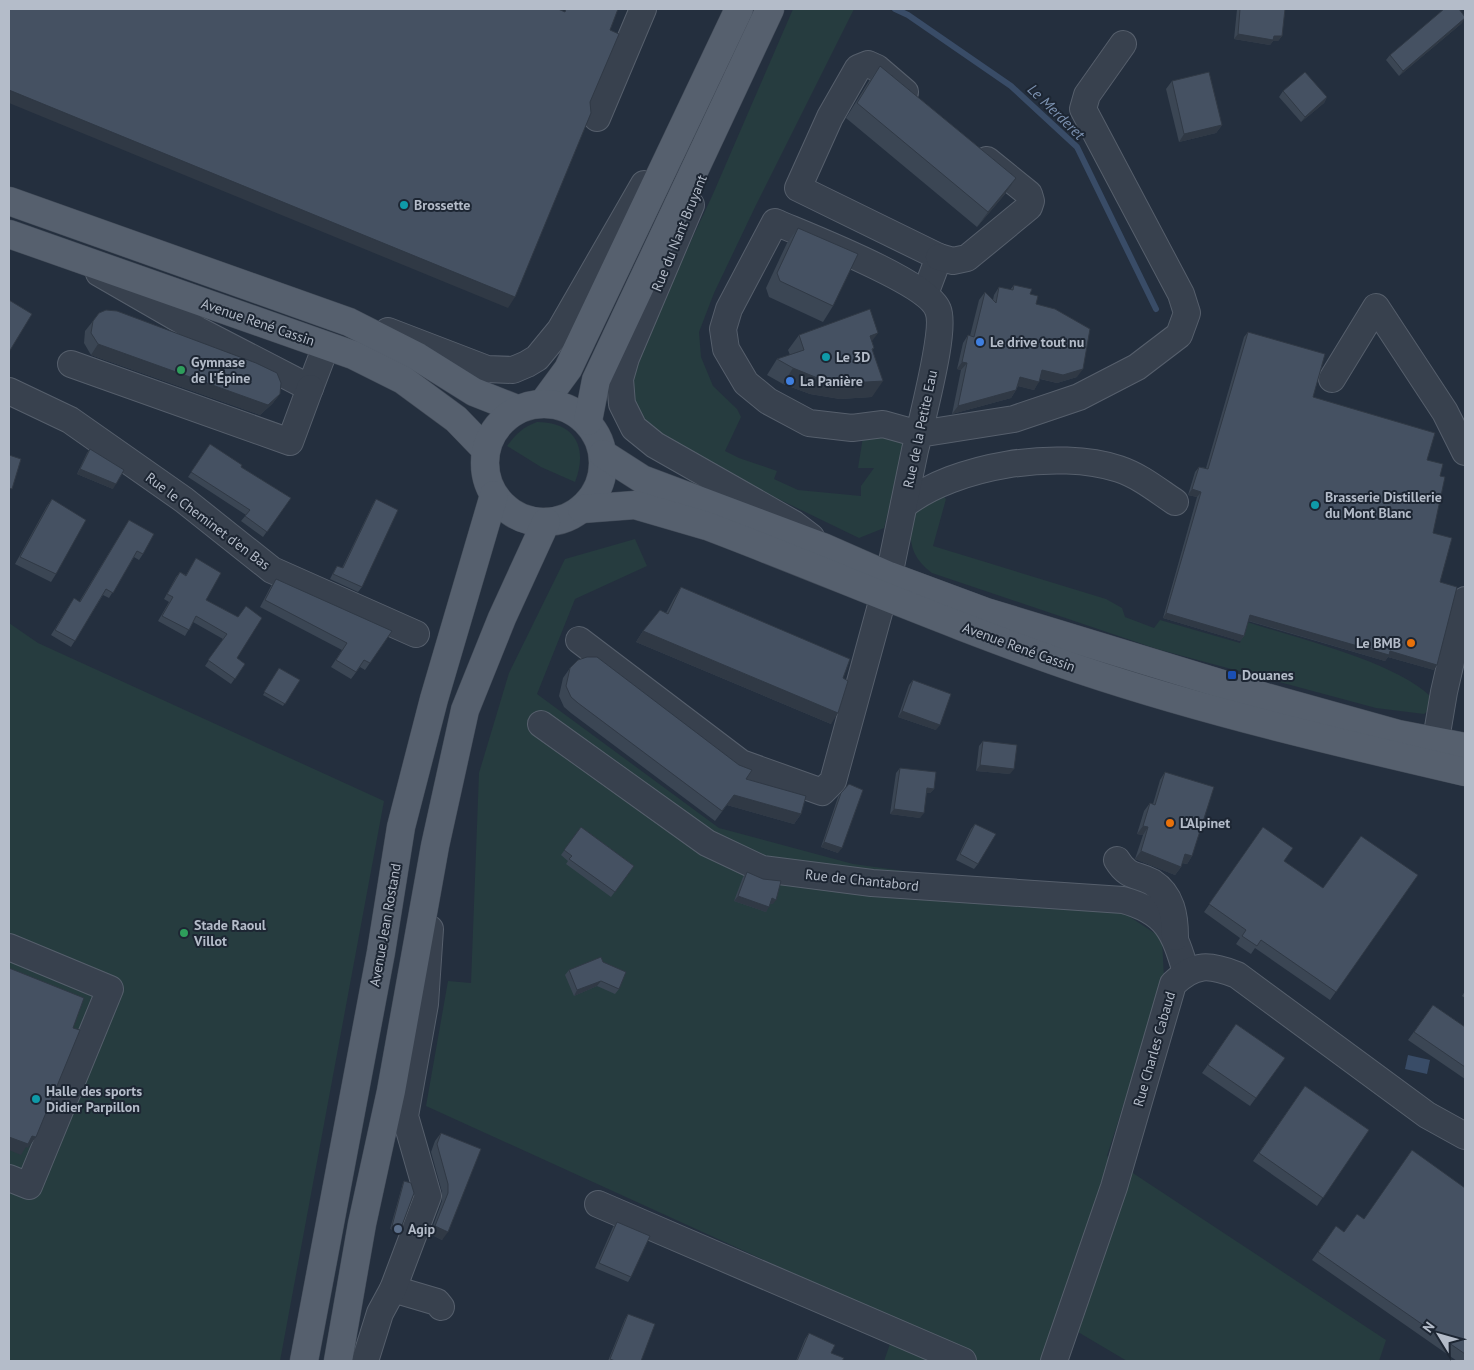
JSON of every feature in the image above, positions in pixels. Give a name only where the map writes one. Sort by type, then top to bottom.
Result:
[{"type":"main road","points":[[543,403],[568,369],[739,9]]},
{"type":"main road","name":"Rue du Nant Bruyant","points":[[588,421],[596,380],[769,10]]},
{"type":"main road","points":[[9,200],[349,322],[418,357],[474,392],[517,409]]},
{"type":"main road","name":"Avenue René Cassin","points":[[9,234],[353,355],[403,380],[456,419],[486,450]]},
{"type":"main road","points":[[543,403],[567,407],[588,421],[598,436],[603,454],[603,474],[595,493],[582,509],[565,518],[546,522],[526,519],[508,510],[494,496],[485,473],[486,450],[497,426],[517,409],[543,403]]},
{"type":"main road","name":"Avenue René Cassin","points":[[603,454],[642,479],[823,547],[886,586]]},
{"type":"main road","name":"Avenue Jean Rostand","points":[[304,1361],[381,952],[402,827],[434,699],[494,496]]},
{"type":"main road","name":"Avenue René Cassin","points":[[582,509],[635,505],[668,513],[886,586],[1079,669],[1194,706],[1356,748],[1435,753],[1465,747]]},
{"type":"main road","points":[[338,1361],[362,1224],[392,1091],[435,846],[465,710],[502,618],[546,522]]},
{"type":"main road","name":"Avenue René Cassin","points":[[1435,753],[1465,772]]},
{"type":"street","points":[[597,118],[643,9]]},
{"type":"street","name":"Rue du Nant Bruyant","points":[[656,445],[634,428],[622,404],[620,379],[626,358],[668,261],[769,10]]},
{"type":"street","points":[[919,434],[1014,419],[1079,397],[1137,367],[1180,334],[1187,313],[1181,294],[1083,109],[1087,95],[1123,44]]},
{"type":"street","points":[[349,322],[387,330],[487,369],[513,370],[537,358],[560,330],[714,62]]},
{"type":"street","points":[[921,105],[877,68],[868,64],[858,68],[830,117],[798,188],[939,257],[953,261],[967,258],[1028,206],[1031,201],[1029,194],[972,148]]},
{"type":"street","name":"Rue de la Petite Eau","points":[[579,640],[741,763],[822,792],[832,781],[886,586],[919,434],[940,330],[938,309],[925,294],[900,279],[870,263],[775,222],[729,309],[723,330],[726,349],[746,383],[768,401],[809,423],[852,428],[884,424],[919,434]]},
{"type":"street","points":[[66,254],[198,330],[310,388]]},
{"type":"street","points":[[925,294],[939,257]]},
{"type":"street","points":[[1332,379],[1376,307],[1445,412],[1465,452]]},
{"type":"street","points":[[71,364],[290,442],[326,346]]},
{"type":"street","name":"Rue le Cheminet d'en Bas","points":[[9,391],[70,420],[184,500],[272,570],[416,634]]},
{"type":"street","name":"Avenue René Cassin","points":[[656,445],[794,524],[823,547]]},
{"type":"street","points":[[904,505],[917,494],[940,482],[979,470],[1027,463],[1078,461],[1120,469],[1146,482],[1175,502]]},
{"type":"street","points":[[1435,753],[1444,692],[1465,600]]},
{"type":"street","name":"Rue de Chantabord","points":[[541,724],[707,843],[762,869],[872,883],[1123,900],[1140,904],[1158,916],[1175,937],[1186,972]]},
{"type":"street","points":[[365,1361],[380,1313],[394,1289],[428,1196],[405,1116],[425,1004],[435,846]]},
{"type":"street","points":[[1117,860],[1122,868],[1133,877],[1152,882],[1170,902],[1175,914],[1175,937]]},
{"type":"street","points":[[9,947],[110,989],[29,1186],[9,1178]]},
{"type":"street","points":[[1186,972],[1206,967],[1219,968],[1237,975],[1427,1115],[1465,1136]]},
{"type":"street","name":"Rue Charles Cabaud","points":[[1054,1361],[1114,1187],[1173,984],[1186,972]]},
{"type":"street","points":[[598,1204],[963,1361]]},
{"type":"street","points":[[394,1289],[437,1302],[441,1307]]},
{"type":"green space","points":[[793,9],[854,9],[714,293],[699,332],[701,357],[713,386],[737,409],[741,417],[725,451],[739,458],[777,471],[774,479],[798,490],[861,496],[861,486],[874,468],[858,468],[863,437],[886,434],[901,440],[905,445],[884,528],[859,538],[702,462],[651,433],[631,398],[631,382],[658,312],[713,194]]},
{"type":"green space","points":[[537,422],[550,423],[561,427],[570,432],[576,440],[580,459],[575,482],[541,467],[507,446],[520,431]]},
{"type":"green space","points":[[939,491],[946,499],[933,546],[1106,599],[1122,608],[1125,617],[1154,628],[1160,620],[1240,643],[1247,622],[1344,652],[1370,662],[1415,684],[1431,697],[1429,710],[1424,714],[1376,708],[1157,649],[932,573],[918,559],[914,552],[911,528],[913,509]]},
{"type":"green space","points":[[635,539],[647,566],[575,599],[537,694],[719,828],[853,864],[970,880],[1124,913],[1162,938],[1164,979],[1107,1156],[1386,1340],[1379,1361],[1127,1361],[1056,1319],[1043,1361],[884,1361],[898,1321],[426,1106],[448,981],[471,983],[479,773],[509,673],[565,559]]},
{"type":"green space","name":"Stade Raoul Villot","points":[[9,623],[38,643],[384,801],[280,1361],[9,1361]]},
{"type":"water","points":[[1408,1055],[1430,1060],[1427,1074],[1405,1069]]},
{"type":"building","name":"Brossette","points":[[9,9],[558,9],[565,12],[566,9],[618,9],[610,30],[619,34],[590,102],[591,113],[515,297],[9,90]]},
{"type":"building","points":[[1240,9],[1285,9],[1282,36],[1274,36],[1273,40],[1238,34]]},
{"type":"building","points":[[1444,9],[1459,9],[1465,18],[1403,71],[1390,55]]},
{"type":"building","points":[[880,66],[1016,178],[988,212],[857,103]]},
{"type":"building","points":[[1209,72],[1222,125],[1184,134],[1172,81]]},
{"type":"building","points":[[1305,72],[1327,97],[1305,117],[1283,91]]},
{"type":"building","points":[[798,228],[858,254],[833,306],[780,281],[777,273]]},
{"type":"building","points":[[1014,285],[1032,289],[1030,294],[1038,296],[1036,304],[1055,309],[1090,329],[1083,369],[1063,375],[1042,370],[1039,382],[1020,377],[1016,390],[958,406],[967,363],[962,362],[968,335],[974,337],[985,292],[996,303],[999,287],[1013,290]]},
{"type":"building","points":[[9,300],[32,314],[9,352]]},
{"type":"building","name":"Le 3D","points":[[870,309],[878,333],[870,336],[874,348],[872,349],[883,381],[850,383],[820,379],[777,359],[804,350],[799,335]]},
{"type":"building","points":[[106,310],[117,311],[256,363],[277,373],[281,383],[280,394],[268,405],[98,344],[91,333],[93,321],[99,313]]},
{"type":"building","name":"Brasserie Distillerie du Mont Blanc","points":[[1248,332],[1325,354],[1313,397],[1435,433],[1427,460],[1443,464],[1440,476],[1445,477],[1433,533],[1452,538],[1440,582],[1457,587],[1437,665],[1390,651],[1389,655],[1250,615],[1244,636],[1166,613],[1201,492],[1192,489],[1199,467],[1208,469]]},
{"type":"building","points":[[210,444],[242,465],[241,467],[291,498],[267,532],[245,516],[250,510],[191,472]]},
{"type":"building","points":[[90,449],[124,470],[116,484],[80,469]]},
{"type":"building","points":[[9,455],[21,459],[12,489],[9,488]]},
{"type":"building","points":[[52,499],[86,520],[56,574],[20,557]]},
{"type":"building","points":[[376,499],[398,510],[362,587],[333,574],[337,566],[343,568]]},
{"type":"building","points":[[129,520],[154,534],[143,554],[137,551],[113,593],[106,589],[75,641],[55,630],[74,598],[80,602]]},
{"type":"building","points":[[196,558],[221,573],[206,600],[238,617],[246,606],[262,618],[237,658],[245,664],[235,679],[208,660],[227,634],[196,616],[189,630],[162,616],[173,597],[167,594],[180,572],[186,576]]},
{"type":"building","points":[[276,579],[392,631],[370,663],[364,660],[356,672],[336,660],[347,643],[265,600]]},
{"type":"building","points":[[681,587],[850,659],[843,678],[848,681],[838,713],[643,631],[660,610],[668,614]]},
{"type":"building","points":[[587,657],[597,657],[739,765],[752,770],[746,779],[806,796],[801,814],[734,795],[722,811],[571,697],[566,686],[570,668],[578,660]]},
{"type":"building","points":[[279,668],[300,680],[285,704],[264,692]]},
{"type":"building","points":[[913,680],[951,694],[940,725],[902,711]]},
{"type":"building","points":[[983,741],[1017,745],[1014,769],[980,765]]},
{"type":"building","points":[[900,768],[936,772],[934,789],[927,788],[924,813],[894,809]]},
{"type":"building","name":"L’Alpinet","points":[[1165,772],[1214,787],[1192,856],[1185,854],[1181,867],[1141,851],[1148,827],[1143,826],[1150,803],[1155,805]]},
{"type":"building","points":[[849,784],[863,790],[842,848],[824,842],[841,793]]},
{"type":"building","points":[[975,824],[996,834],[978,864],[960,854]]},
{"type":"building","points":[[581,827],[634,866],[615,892],[569,859],[572,856],[564,850]]},
{"type":"building","points":[[1263,827],[1293,848],[1284,861],[1323,888],[1361,836],[1418,875],[1336,992],[1261,940],[1257,946],[1242,936],[1246,930],[1209,904]]},
{"type":"building","points":[[747,872],[763,879],[781,881],[776,900],[772,898],[769,907],[738,896]]},
{"type":"building","points":[[601,957],[603,962],[626,972],[619,989],[601,981],[577,990],[569,970]]},
{"type":"building","name":"Halle des sports Didier Parpillon","points":[[9,968],[84,998],[73,1028],[80,1030],[36,1137],[32,1136],[28,1144],[9,1137]]},
{"type":"building","points":[[1433,1005],[1465,1027],[1465,1067],[1414,1032]]},
{"type":"building","points":[[1236,1024],[1285,1058],[1256,1098],[1208,1065]]},
{"type":"building","points":[[1305,1086],[1369,1130],[1323,1198],[1259,1153]]},
{"type":"building","points":[[441,1133],[481,1149],[448,1232],[435,1226],[448,1193],[448,1184],[437,1144]]},
{"type":"building","points":[[1412,1150],[1465,1188],[1465,1354],[1318,1252],[1336,1226],[1344,1232],[1357,1214],[1364,1219]]},
{"type":"building","points":[[404,1181],[411,1183],[414,1193],[401,1228],[392,1226]]},
{"type":"building","points":[[617,1222],[650,1236],[631,1277],[599,1263]]},
{"type":"building","points":[[628,1314],[655,1324],[641,1361],[615,1361],[610,1359]]},
{"type":"building","points":[[809,1333],[835,1345],[831,1353],[844,1358],[842,1361],[797,1361]]},
{"type":"waterway","name":"Le Merderet","points":[[895,9],[908,15],[1011,86],[1077,147],[1156,309]]},
{"type":"place","name":"Brossette","points":[[404,205]]},
{"type":"place","name":"Le drive tout nu","points":[[980,342]]},
{"type":"place","name":"Le 3D","points":[[826,357]]},
{"type":"place","name":"Gymnase de l'Épine","points":[[181,370]]},
{"type":"place","name":"La Panière","points":[[790,381]]},
{"type":"place","name":"Brasserie Distillerie du Mont Blanc","points":[[1315,505]]},
{"type":"place","name":"Le BMB","points":[[1411,643]]},
{"type":"place","name":"Douanes","points":[[1232,675]]},
{"type":"place","name":"L’Alpinet","points":[[1170,823]]},
{"type":"place","name":"Stade Raoul Villot","points":[[184,933]]},
{"type":"place","name":"Halle des sports Didier Parpillon","points":[[36,1099]]},
{"type":"place","name":"Agip","points":[[398,1229]]}]
